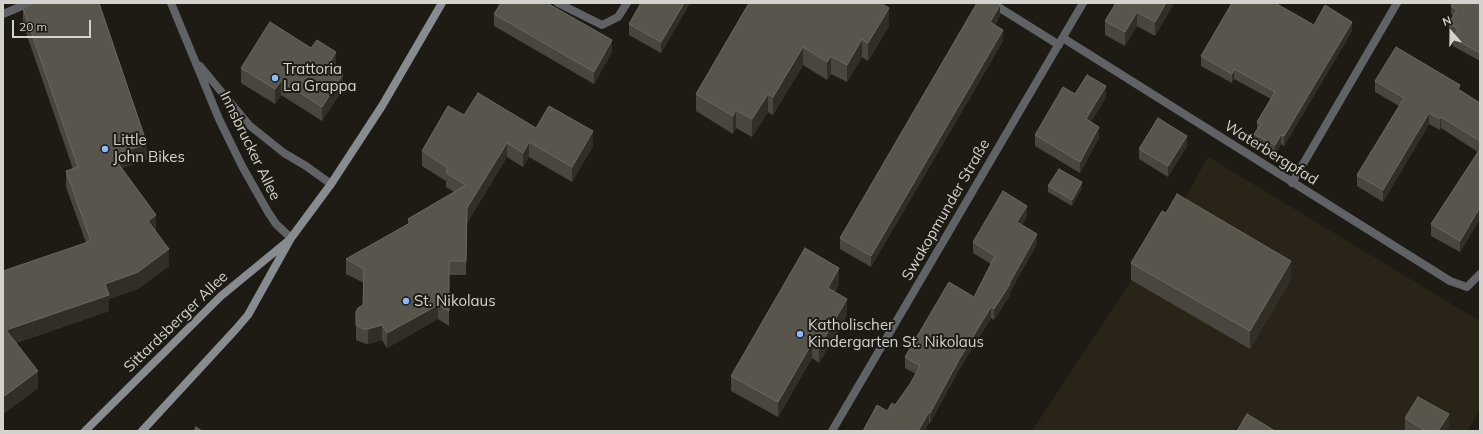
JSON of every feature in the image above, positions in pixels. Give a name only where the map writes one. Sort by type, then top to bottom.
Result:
[{"type":"main road","name":"Sittardsberger Allee","points":[[142,431],[248,315],[291,238],[331,184],[382,106],[442,3]]},
{"type":"main road","name":"Sittardsberger Allee","points":[[85,431],[221,296],[291,238]]},
{"type":"street","points":[[3,14],[29,3]]},
{"type":"street","name":"Innsbrucker Allee","points":[[171,3],[219,119],[242,166],[276,224],[291,238]]},
{"type":"street","points":[[558,3],[602,25],[618,17],[627,3]]},
{"type":"street","name":"Waterbergpfad","points":[[992,3],[1061,42],[1450,281],[1467,287],[1478,278],[1480,274]]},
{"type":"street","name":"Swakopmunder Straße","points":[[832,431],[1083,3]]},
{"type":"street","points":[[1292,183],[1397,3]]},
{"type":"street","name":"Innsbrucker Allee","points":[[194,59],[248,125],[284,153],[306,166],[331,184]]},
{"type":"shaded area","points":[[1208,157],[1480,321],[1480,409],[1467,431],[1032,431],[1177,212]]},
{"type":"building","name":"Little John Bikes","points":[[35,3],[99,3],[147,144],[112,155],[156,215],[148,221],[169,249],[138,272],[105,284],[109,295],[6,330],[38,371],[3,397],[3,271],[91,241],[66,171],[78,167],[23,8]]},
{"type":"building","points":[[501,3],[547,3],[612,40],[594,72],[494,14]]},
{"type":"building","points":[[641,3],[684,3],[661,42],[629,24]]},
{"type":"building","points":[[749,3],[881,3],[889,8],[868,43],[862,39],[847,65],[831,56],[827,62],[803,47],[773,97],[768,94],[752,119],[736,110],[733,116],[696,94]]},
{"type":"building","points":[[977,3],[998,3],[1000,5],[990,22],[1003,30],[871,256],[840,238]]},
{"type":"building","points":[[1116,3],[1166,3],[1155,22],[1137,12],[1125,32],[1105,21]]},
{"type":"building","points":[[1232,3],[1275,3],[1314,25],[1325,5],[1352,22],[1284,136],[1281,135],[1275,145],[1254,134],[1261,124],[1257,122],[1275,92],[1234,69],[1232,74],[1201,56]]},
{"type":"building","points":[[1453,3],[1480,3],[1480,53],[1453,38],[1458,29],[1449,23],[1457,10],[1451,6]]},
{"type":"building","points":[[270,22],[311,48],[317,40],[336,52],[328,65],[343,74],[322,107],[281,81],[275,89],[241,68]]},
{"type":"building","points":[[1396,47],[1460,85],[1458,89],[1480,103],[1480,141],[1441,117],[1440,119],[1429,113],[1383,190],[1357,175],[1404,98],[1375,81]]},
{"type":"building","points":[[1087,75],[1106,86],[1086,119],[1099,127],[1080,162],[1035,135],[1063,87],[1075,94]]},
{"type":"building","points":[[478,93],[536,128],[549,106],[593,131],[572,167],[529,142],[523,153],[507,143],[467,208],[466,261],[449,261],[449,311],[438,305],[387,333],[382,325],[363,329],[356,325],[356,312],[358,308],[363,305],[364,269],[346,259],[410,223],[408,219],[466,185],[446,173],[448,168],[422,151],[448,106],[464,115]]},
{"type":"building","points":[[1158,118],[1187,136],[1168,166],[1139,149]]},
{"type":"building","points":[[1480,149],[1480,207],[1460,241],[1431,224]]},
{"type":"building","points":[[1059,169],[1082,182],[1072,200],[1048,186]]},
{"type":"building","points":[[1003,191],[1027,206],[1017,222],[1037,234],[1010,284],[994,309],[991,307],[960,358],[930,413],[929,412],[918,431],[863,431],[877,405],[887,411],[892,403],[895,405],[910,384],[920,366],[905,357],[949,282],[974,297],[995,256],[973,242]]},
{"type":"building","points":[[1177,194],[1291,261],[1250,331],[1131,263],[1162,211],[1166,213]]},
{"type":"building","name":"Katholischer Kindergarten St. Nikolaus","points":[[805,248],[839,268],[828,288],[847,299],[819,347],[812,343],[778,402],[731,376]]},
{"type":"building","points":[[1418,397],[1449,414],[1438,431],[1426,431],[1405,418]]},
{"type":"building","points":[[1247,414],[1275,431],[1237,431]]},
{"type":"building","points":[[196,427],[202,431],[194,431]]},
{"type":"place","name":"Trattoria La Grappa","points":[[275,78]]},
{"type":"place","name":"Little John Bikes","points":[[105,149]]},
{"type":"place","name":"St. Nikolaus","points":[[406,301]]},
{"type":"place","name":"Katholischer Kindergarten St. Nikolaus","points":[[800,334]]}]
